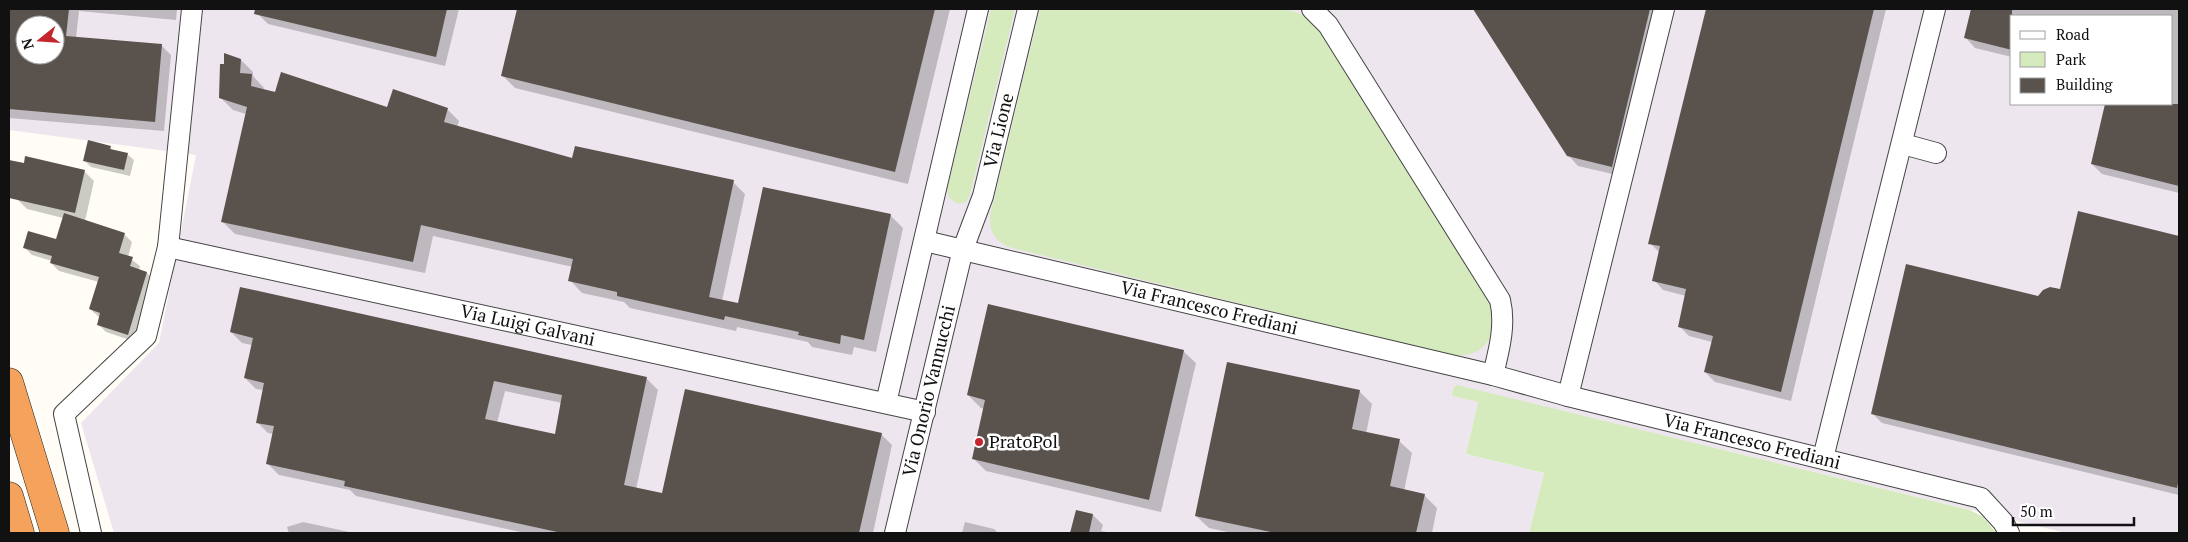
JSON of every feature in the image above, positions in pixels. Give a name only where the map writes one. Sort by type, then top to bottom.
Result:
[{"type":"highway","points":[[9,382],[54,533]]},
{"type":"highway","points":[[9,496],[20,533]]},
{"type":"street","points":[[91,533],[64,414],[146,336],[168,247],[192,9]]},
{"type":"street","points":[[886,403],[978,9]]},
{"type":"street","name":"Via Lione","points":[[963,249],[983,196],[1028,9]]},
{"type":"street","points":[[1312,9],[1328,25],[1500,300],[1502,331],[1493,376]]},
{"type":"street","points":[[1568,396],[1664,9]]},
{"type":"street","points":[[1823,458],[1935,9]]},
{"type":"street","points":[[1902,144],[1936,153]]},
{"type":"street","name":"Via Francesco Frediani","points":[[925,240],[1493,376],[1981,498],[1989,504],[2006,528]]},
{"type":"street","name":"Via Luigi Galvani","points":[[168,247],[925,412]]},
{"type":"street","name":"Via Onorio Vannucchi","points":[[895,533],[963,249]]},
{"type":"shaded area","points":[[9,9],[2179,9],[2179,533],[2066,533],[1562,411],[1453,396],[1478,402],[1466,454],[1544,473],[1529,533],[114,533],[81,423],[159,343],[196,155],[9,130]]},
{"type":"green space","points":[[991,9],[1015,9],[970,195],[966,202],[958,204],[949,198],[947,190]]},
{"type":"green space","points":[[1040,9],[1284,9],[1308,17],[1315,22],[1493,307],[1492,335],[1488,341],[1474,353],[1462,355],[1448,354],[1006,246],[992,232],[990,216]]},
{"type":"green space","points":[[1457,385],[1970,510],[1983,517],[1996,533],[1529,533],[1544,473],[1466,454],[1478,402],[1452,396],[1454,387]]},
{"type":"building","points":[[9,9],[69,9],[66,36],[162,44],[155,122],[9,109]]},
{"type":"building","points":[[255,9],[447,9],[436,57],[254,14]]},
{"type":"building","points":[[517,9],[935,9],[895,172],[501,76]]},
{"type":"building","points":[[1473,9],[1650,9],[1612,167],[1567,156]]},
{"type":"building","points":[[1706,9],[1874,9],[1781,392],[1704,372],[1713,336],[1678,327],[1686,289],[1652,281],[1660,246],[1648,244]]},
{"type":"building","points":[[1971,9],[2012,9],[2012,15],[2010,15],[2010,50],[1964,38]]},
{"type":"building","points":[[224,53],[241,59],[240,73],[252,74],[251,86],[275,92],[281,72],[387,107],[393,89],[448,108],[444,122],[572,158],[575,146],[734,180],[709,297],[738,303],[763,187],[891,214],[864,340],[841,335],[840,344],[798,335],[799,332],[725,316],[724,320],[617,296],[617,292],[568,281],[573,259],[421,225],[413,262],[221,222],[247,107],[219,98],[220,64],[224,64]]},
{"type":"building","points":[[2179,104],[2179,186],[2091,164],[2105,105]]},
{"type":"building","points":[[88,140],[111,146],[110,149],[128,153],[124,170],[83,161]]},
{"type":"building","points":[[25,156],[85,170],[75,213],[9,198],[9,160],[24,163]]},
{"type":"building","points":[[2078,211],[2179,236],[2179,478],[2177,488],[1871,414],[1906,264],[2038,296],[2043,290],[2050,287],[2060,289]]},
{"type":"building","points":[[64,213],[125,233],[119,253],[133,257],[130,266],[147,272],[128,335],[97,325],[100,313],[89,309],[99,277],[50,263],[52,256],[23,248],[28,231],[56,239]]},
{"type":"building","points":[[240,287],[647,377],[624,485],[662,493],[685,389],[882,433],[859,533],[562,533],[344,486],[345,481],[266,464],[274,426],[256,423],[264,383],[244,378],[253,338],[230,332]],"holes":[[[494,381],[562,395],[555,434],[485,419]]]},
{"type":"building","points":[[988,304],[1184,350],[1149,500],[972,459],[985,400],[967,395]]},
{"type":"building","points":[[1227,362],[1360,390],[1352,429],[1400,439],[1390,486],[1425,494],[1416,533],[1275,533],[1195,516]]},
{"type":"building","points":[[1076,510],[1093,514],[1089,533],[1070,533]]},
{"type":"place","name":"PratoPol","points":[[979,442]]}]
